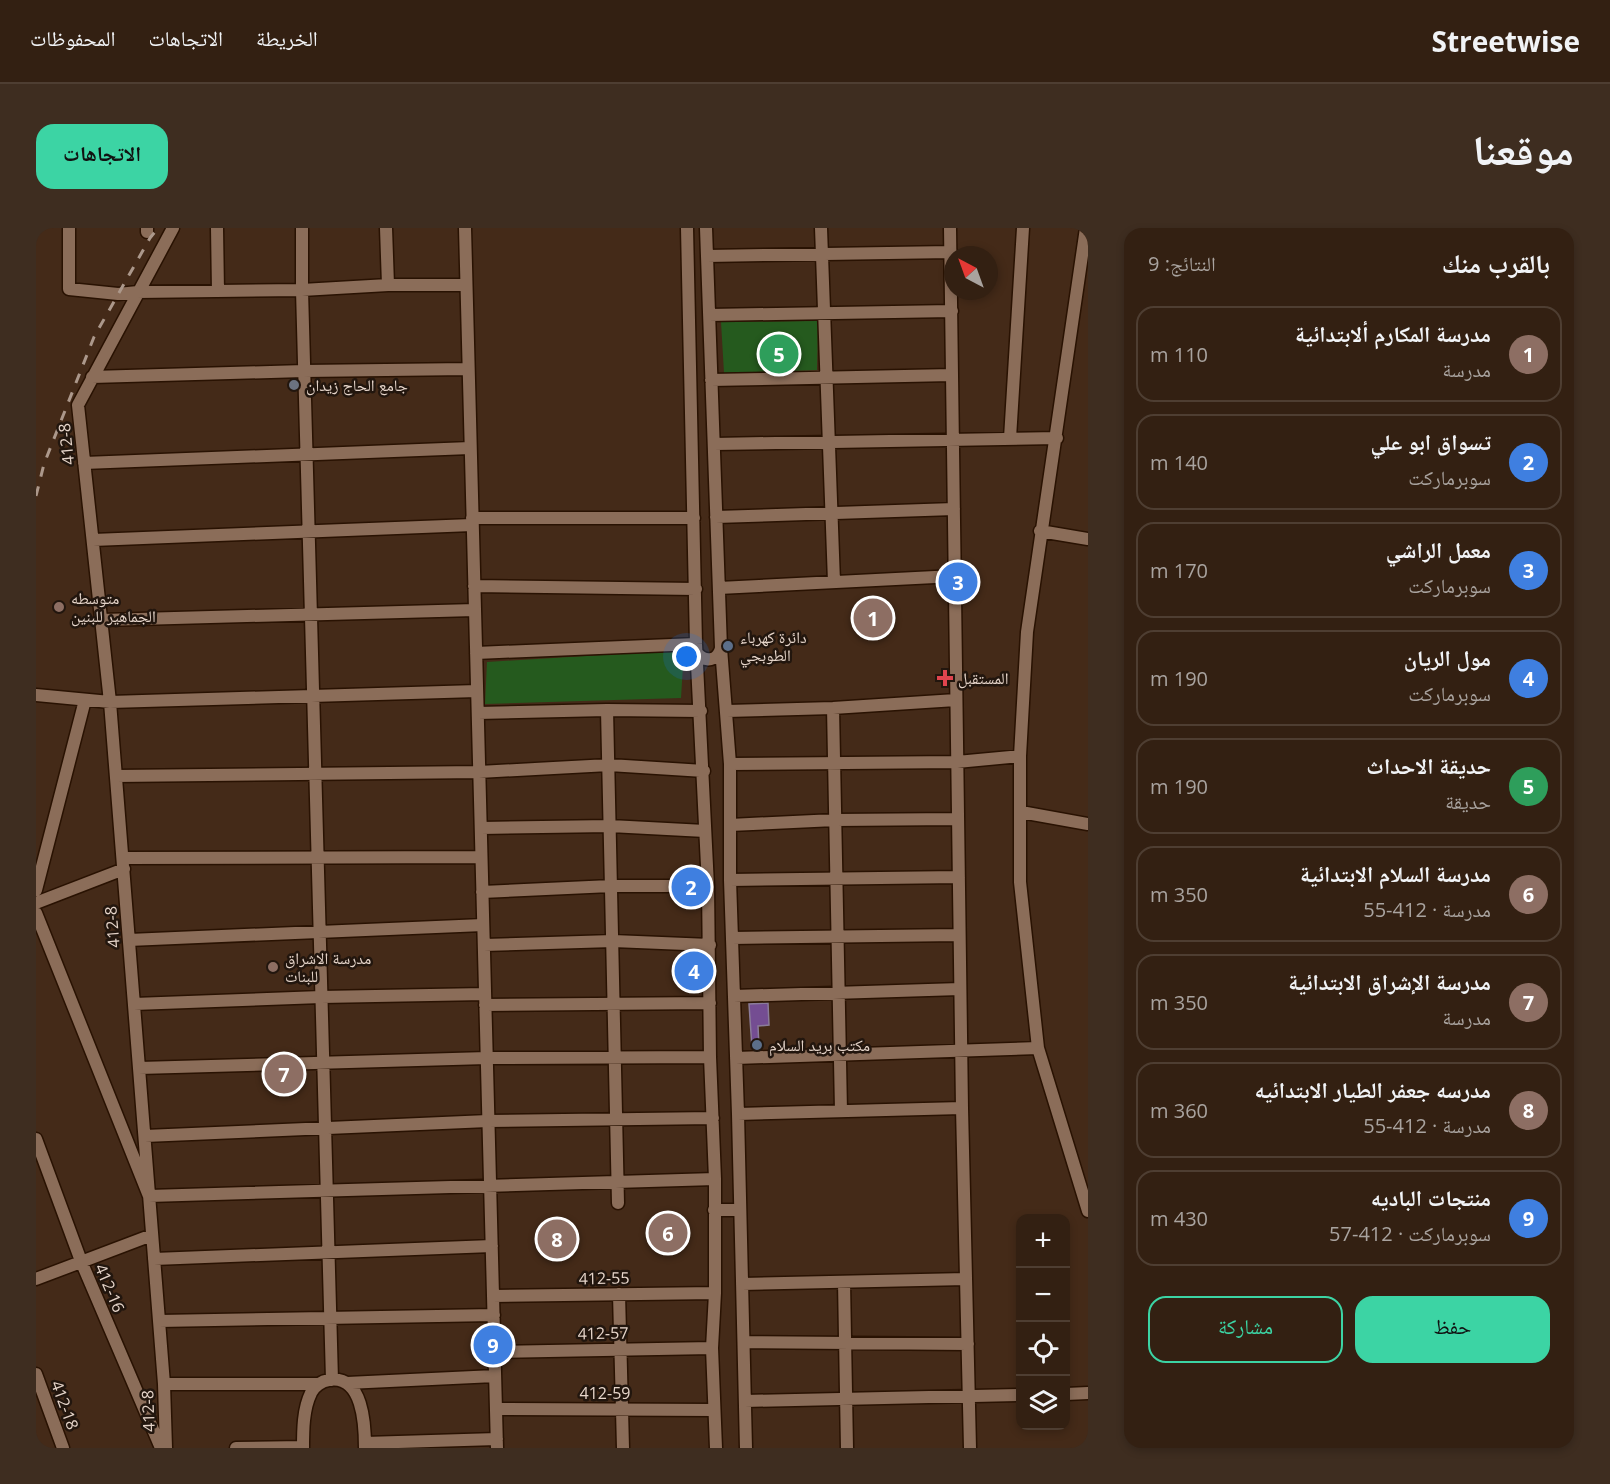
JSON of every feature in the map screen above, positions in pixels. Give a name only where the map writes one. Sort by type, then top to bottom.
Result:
[{"type":"street","points":[[69,228],[69,289],[118,294],[302,290],[388,285],[466,285]]},
{"type":"street","points":[[92,377],[173,228]]},
{"type":"street","points":[[217,228],[218,291]]},
{"type":"street","points":[[302,228],[332,1380]]},
{"type":"street","points":[[386,228],[388,285]]},
{"type":"street","points":[[347,1383],[358,1397],[365,1446],[497,1444],[465,228]]},
{"type":"street","points":[[687,228],[697,648],[710,945],[710,1057],[715,1179],[715,1293],[712,1348],[716,1448]]},
{"type":"street","points":[[706,228],[721,648],[730,764],[730,880],[746,1448]]},
{"type":"street","points":[[821,228],[834,582]]},
{"type":"street","points":[[950,228],[951,246]]},
{"type":"street","points":[[1010,438],[1023,228]]},
{"type":"street","points":[[1086,228],[1083,286],[1040,531],[1026,632],[1020,756],[1020,882],[1038,1048],[1088,1211]]},
{"type":"street","points":[[707,256],[944,252]]},
{"type":"street","points":[[952,300],[957,819],[970,1448]]},
{"type":"street","points":[[709,315],[952,311]]},
{"type":"street","points":[[92,377],[468,369]]},
{"type":"street","points":[[711,380],[952,375]]},
{"type":"street","name":"412-8","points":[[92,377],[78,405],[110,702],[164,1384],[166,1448]]},
{"type":"street","points":[[691,399],[712,397]]},
{"type":"street","points":[[714,444],[1057,438]]},
{"type":"street","points":[[84,463],[470,448]]},
{"type":"street","points":[[716,517],[954,509]]},
{"type":"street","points":[[93,540],[472,521],[694,518]]},
{"type":"street","points":[[1040,531],[1088,538]]},
{"type":"street","points":[[719,588],[955,576]]},
{"type":"street","points":[[474,586],[696,589]]},
{"type":"street","points":[[102,620],[475,610]]},
{"type":"street","points":[[697,648],[703,659],[711,660],[718,656],[721,648]]},
{"type":"street","points":[[476,653],[697,648]]},
{"type":"street","points":[[699,697],[705,687],[711,685],[725,693]]},
{"type":"street","points":[[36,695],[110,702],[477,691]]},
{"type":"street","points":[[36,890],[85,700]]},
{"type":"street","points":[[727,711],[833,708],[956,700]]},
{"type":"street","points":[[833,708],[841,1111]]},
{"type":"street","points":[[478,713],[608,710],[700,711]]},
{"type":"street","points":[[608,710],[618,1203]]},
{"type":"street","points":[[730,764],[957,762],[1020,756]]},
{"type":"street","points":[[116,776],[479,772],[609,765],[704,771]]},
{"type":"street","points":[[1020,812],[1088,824]]},
{"type":"street","points":[[730,825],[835,820],[957,819]]},
{"type":"street","points":[[481,828],[610,826],[705,831]]},
{"type":"street","points":[[36,903],[123,863],[482,857]]},
{"type":"street","points":[[730,880],[959,877]]},
{"type":"street","points":[[482,892],[611,886],[708,886]]},
{"type":"street","points":[[36,913],[149,1196],[715,1179]]},
{"type":"street","points":[[129,940],[483,925]]},
{"type":"street","points":[[732,938],[960,935]]},
{"type":"street","points":[[484,945],[613,941],[710,945]]},
{"type":"street","points":[[734,996],[960,989]]},
{"type":"street","points":[[134,1004],[321,997],[485,999],[614,1004],[710,1003]]},
{"type":"street","points":[[736,1058],[1038,1048]]},
{"type":"street","points":[[139,1068],[487,1058],[710,1057]]},
{"type":"street","points":[[738,1114],[962,1108]]},
{"type":"street","points":[[145,1136],[488,1121],[713,1118]]},
{"type":"street","name":"412-16","points":[[36,1139],[81,1261],[161,1448]]},
{"type":"street","points":[[714,1210],[741,1210]]},
{"type":"street","points":[[36,1279],[152,1235]]},
{"type":"street","points":[[154,1258],[492,1246]]},
{"type":"street","points":[[742,1284],[966,1279]]},
{"type":"street","points":[[844,1282],[847,1448]]},
{"type":"street","name":"412-55","points":[[493,1296],[715,1293]]},
{"type":"street","points":[[619,1294],[622,1448]]},
{"type":"street","points":[[159,1321],[494,1315]]},
{"type":"street","points":[[744,1342],[968,1344]]},
{"type":"street","name":"412-57","points":[[495,1352],[712,1348]]},
{"type":"street","name":"412-18","points":[[36,1374],[63,1448]]},
{"type":"street","points":[[164,1384],[318,1384],[332,1380],[347,1383],[495,1376]]},
{"type":"street","points":[[236,1448],[303,1447],[310,1394],[318,1384]]},
{"type":"street","points":[[1070,1394],[1088,1393]]},
{"type":"street","points":[[745,1401],[1016,1395]]},
{"type":"street","name":"412-59","points":[[496,1409],[714,1410]]},
{"type":"green space","points":[[818,321],[817,370],[724,373],[721,322]]},
{"type":"green space","points":[[684,650],[681,698],[485,704],[487,662]]},
{"type":"building","points":[[768,1003],[769,1025],[758,1026],[759,1047],[752,1048],[749,1004]]},
{"type":"railway","points":[[36,496],[44,464],[94,337],[150,238],[158,228]]},
{"type":"place","name":"حديقة الاحداث","points":[[779,354]]},
{"type":"place","name":"جامع الحاج زيدان","points":[[294,385]]},
{"type":"place","name":"معمل الراشي","points":[[958,582]]},
{"type":"place","name":"متوسطه الجماهير للبنين","points":[[59,607]]},
{"type":"place","name":"مدرسة المكارم ألابتدائية","points":[[873,618]]},
{"type":"place","name":"دائرة كهرباء الطوبجي","points":[[728,646]]},
{"type":"place","name":"المستقبل","points":[[945,678]]},
{"type":"place","name":"تسواق ابو علي","points":[[691,887]]},
{"type":"place","name":"مدرسة الاشراق للبنات","points":[[273,967]]},
{"type":"place","name":"مول الريان","points":[[694,971]]},
{"type":"place","name":"مكتب بريد السلام","points":[[757,1045]]},
{"type":"place","name":"مدرسة الإشراق الابتدائية","points":[[284,1074]]},
{"type":"place","name":"مدرسة السلام الابتدائية","points":[[668,1233]]},
{"type":"place","name":"مدرسه جعفر الطيار الابتدائيه","points":[[557,1239]]},
{"type":"place","name":"منتجات الباديه","points":[[493,1345]]}]
